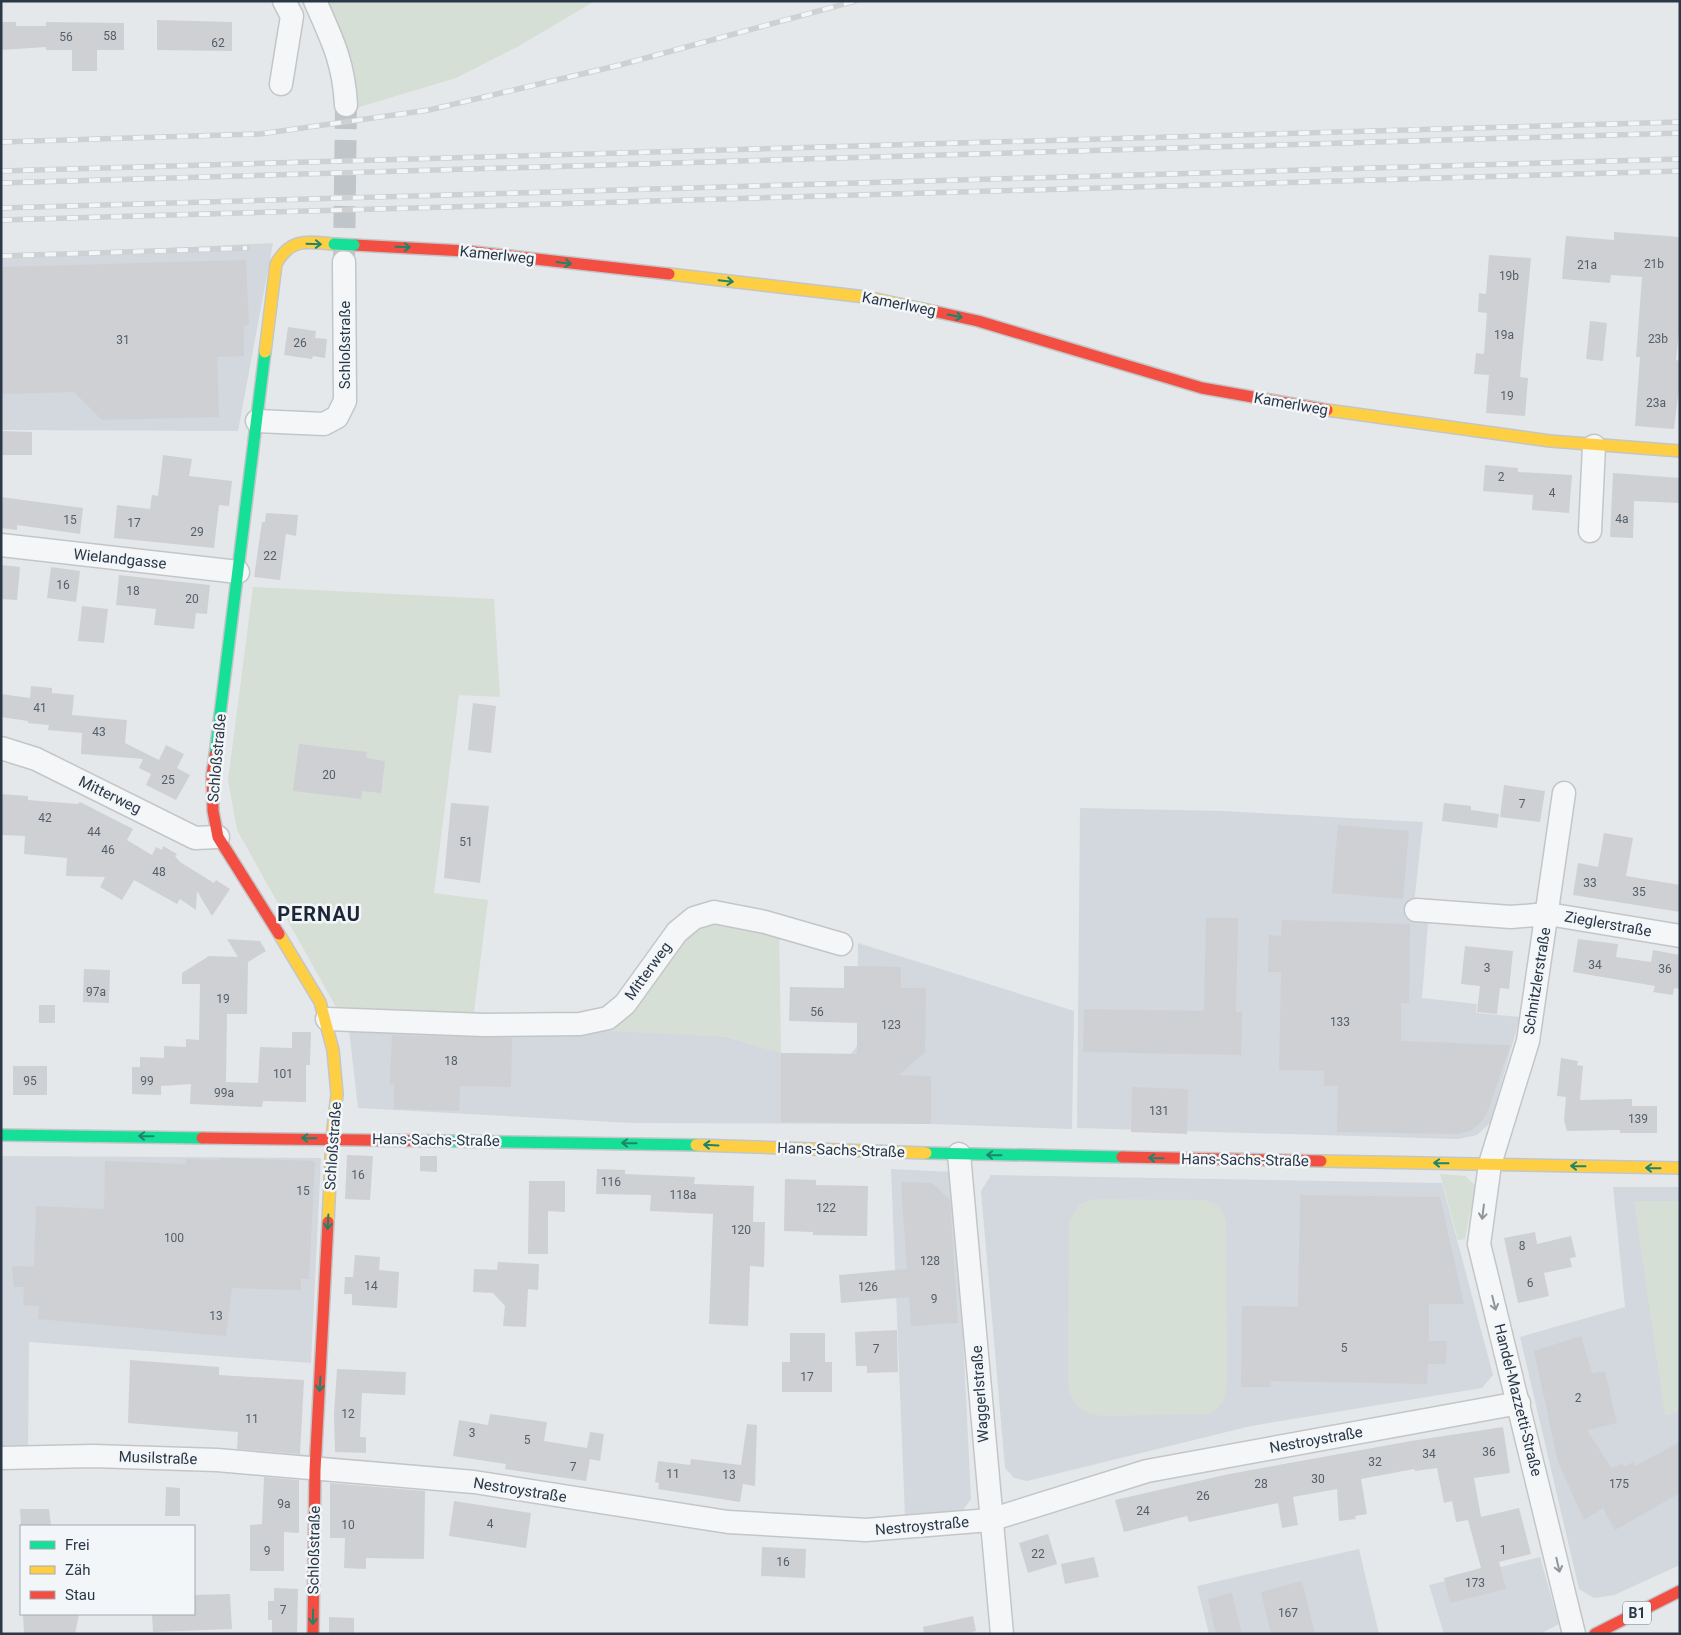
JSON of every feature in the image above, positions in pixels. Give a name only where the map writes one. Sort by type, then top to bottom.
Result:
[{"type":"street","points":[[281,84],[292,16],[284,1]]},
{"type":"street","points":[[315,1],[335,44],[345,80],[346,105]]},
{"type":"street","name":"Kamerlweg","points":[[257,422],[276,264],[282,250],[294,243],[344,250],[465,251],[866,297],[978,321],[1202,388],[1332,411],[1594,446],[1680,451]]},
{"type":"street","name":"Schloßstraße","points":[[313,1634],[315,1470],[332,1138],[336,1120],[337,1075],[327,1020],[304,973],[218,837],[212,811],[212,775],[257,422],[324,424],[337,417],[345,401],[344,250]]},
{"type":"street","points":[[1590,531],[1594,446]]},
{"type":"street","name":"Wielandgasse","points":[[1,545],[238,572]]},
{"type":"street","name":"Mitterweg","points":[[1,748],[36,759],[195,838],[218,837]]},
{"type":"street","name":"Schnitzlerstraße","points":[[1490,1164],[1528,1041],[1548,914],[1564,793]]},
{"type":"street","name":"Zieglerstraße","points":[[1416,910],[1511,917],[1548,914],[1680,936]]},
{"type":"street","name":"Mitterweg","points":[[327,1020],[484,1025],[580,1024],[608,1018],[625,1004],[677,932],[694,918],[714,912],[765,922],[841,944]]},
{"type":"street","name":"Hans-Sachs-Straße","points":[[1,1135],[678,1144],[959,1154],[1680,1168]]},
{"type":"street","name":"Waggerlstraße","points":[[959,1154],[990,1520],[1002,1634]]},
{"type":"street","name":"Handel-Mazzetti-Straße","points":[[1490,1164],[1479,1244],[1574,1634]]},
{"type":"street","name":"Nestroystraße","points":[[315,1470],[474,1482],[728,1522],[866,1530],[990,1520],[1147,1472],[1519,1403]]},
{"type":"street","name":"Musilstraße","points":[[1,1458],[94,1456],[198,1459],[315,1470]]},
{"type":"street","name":"B1","points":[[1595,1634],[1679,1592]]},
{"type":"shaded area","points":[[327,1],[595,1],[519,46],[456,78],[356,108],[352,67]]},
{"type":"shaded area","points":[[273,243],[238,431],[1,430],[1,256]]},
{"type":"shaded area","points":[[253,587],[494,599],[500,697],[459,695],[434,893],[488,900],[474,1012],[406,1013],[337,1009],[237,830],[228,780]]},
{"type":"shaded area","points":[[1080,808],[1224,811],[1423,822],[1414,904],[1428,923],[1422,998],[1477,1004],[1476,1013],[1520,1017],[1490,1123],[1477,1135],[1458,1139],[1077,1128]]},
{"type":"shaded area","points":[[714,902],[779,918],[781,1053],[727,1037],[592,1030],[687,908]]},
{"type":"shaded area","points":[[858,943],[1074,1011],[1072,1129],[931,1124],[633,1123],[358,1108],[349,1030],[406,1013],[474,1012],[584,1017],[727,1037],[782,1053],[851,1054],[857,1046]]},
{"type":"shaded area","points":[[1,1156],[321,1158],[311,1363],[29,1342],[28,1454],[1,1454]]},
{"type":"shaded area","points":[[891,1169],[955,1172],[971,1499],[961,1513],[905,1517]]},
{"type":"shaded area","points":[[1440,1174],[1465,1176],[1476,1186],[1476,1204],[1470,1212],[1465,1239],[1458,1240]]},
{"type":"shaded area","points":[[991,1175],[1442,1183],[1493,1375],[1482,1388],[1251,1426],[1027,1481],[1014,1478],[1005,1468],[981,1191]]},
{"type":"shaded area","points":[[1613,1187],[1680,1187],[1680,1565],[1614,1595],[1594,1598],[1579,1589],[1520,1337],[1625,1307]]},
{"type":"shaded area","points":[[1093,1199],[1203,1200],[1216,1205],[1223,1213],[1226,1222],[1227,1387],[1223,1402],[1211,1414],[1104,1416],[1085,1411],[1073,1399],[1068,1386],[1069,1222],[1079,1205]]},
{"type":"shaded area","points":[[1634,1201],[1680,1201],[1680,1411],[1665,1416]]},
{"type":"shaded area","points":[[1359,1549],[1379,1634],[1209,1634],[1197,1586]]},
{"type":"shaded area","points":[[1540,1557],[1559,1624],[1540,1634],[1444,1634],[1429,1585]]},
{"type":"building","points":[[157,20],[232,22],[232,51],[157,50]]},
{"type":"building","points":[[1,22],[16,22],[16,26],[46,26],[46,22],[124,23],[124,50],[97,50],[97,71],[72,71],[72,50],[46,50],[46,47],[1,50]]},
{"type":"building","points":[[1614,232],[1680,237],[1680,321],[1676,360],[1680,361],[1680,380],[1674,429],[1635,426],[1640,357],[1636,357],[1642,277],[1611,275],[1610,283],[1562,279],[1566,236],[1614,240]]},
{"type":"building","points":[[1489,255],[1531,258],[1520,377],[1528,378],[1525,416],[1486,413],[1489,375],[1474,374],[1476,353],[1484,354],[1487,313],[1478,312],[1479,293],[1486,294]]},
{"type":"building","points":[[246,260],[249,325],[244,325],[244,356],[217,357],[219,417],[102,420],[74,392],[1,394],[1,267]]},
{"type":"building","points":[[1590,321],[1607,323],[1603,361],[1586,359]]},
{"type":"building","points":[[288,327],[316,331],[315,338],[327,339],[325,358],[313,356],[312,359],[284,355]]},
{"type":"building","points":[[1,431],[32,432],[32,455],[1,455]]},
{"type":"building","points":[[163,455],[192,459],[189,476],[232,481],[229,506],[219,505],[214,548],[114,538],[117,505],[150,509],[152,495],[158,496]]},
{"type":"building","points":[[1485,465],[1518,468],[1518,472],[1572,475],[1569,513],[1532,510],[1533,495],[1483,491]]},
{"type":"building","points":[[1613,473],[1680,478],[1680,503],[1634,501],[1633,538],[1610,537]]},
{"type":"building","points":[[1,497],[83,508],[80,534],[17,525],[17,530],[1,528]]},
{"type":"building","points":[[266,513],[298,515],[296,536],[286,534],[280,580],[254,577],[262,522],[265,522]]},
{"type":"building","points":[[1,565],[20,567],[17,600],[1,599]]},
{"type":"building","points":[[51,567],[80,571],[76,602],[47,598]]},
{"type":"building","points":[[119,575],[210,585],[207,614],[196,613],[194,629],[154,625],[156,609],[116,605]]},
{"type":"building","points":[[82,606],[108,609],[104,643],[78,641]]},
{"type":"building","points":[[31,686],[52,688],[52,693],[74,695],[72,715],[127,720],[125,743],[159,760],[166,745],[184,754],[177,768],[190,775],[176,800],[146,785],[151,774],[139,768],[143,759],[81,754],[82,733],[48,730],[49,725],[1,717],[1,694],[30,698]]},
{"type":"building","points":[[473,703],[496,706],[491,753],[468,750]]},
{"type":"building","points":[[299,744],[367,752],[366,758],[385,761],[381,793],[362,791],[361,799],[293,791]]},
{"type":"building","points":[[1504,785],[1545,791],[1540,822],[1500,817]]},
{"type":"building","points":[[1,794],[28,796],[28,800],[78,804],[80,802],[133,829],[127,840],[152,855],[156,847],[162,850],[163,846],[177,854],[175,856],[180,862],[214,883],[216,880],[230,889],[212,916],[197,891],[196,910],[180,899],[177,904],[134,880],[122,900],[100,887],[105,877],[66,876],[67,858],[24,854],[25,836],[1,835]]},
{"type":"building","points":[[451,803],[489,806],[480,883],[444,878]]},
{"type":"building","points":[[1444,803],[1471,806],[1471,810],[1499,814],[1497,828],[1442,821]]},
{"type":"building","points":[[1338,825],[1409,831],[1403,899],[1332,893]]},
{"type":"building","points":[[1604,833],[1633,838],[1626,876],[1680,885],[1680,912],[1573,895],[1578,863],[1598,867]]},
{"type":"building","points":[[1206,918],[1238,918],[1236,1012],[1242,1012],[1241,1055],[1083,1052],[1084,1009],[1204,1011]]},
{"type":"building","points":[[1282,920],[1410,924],[1409,1003],[1401,1003],[1401,1041],[1510,1045],[1489,1108],[1483,1120],[1472,1130],[1459,1134],[1337,1132],[1338,1086],[1324,1086],[1324,1071],[1279,1070],[1281,972],[1268,972],[1269,935],[1281,936]]},
{"type":"building","points":[[227,939],[260,941],[266,951],[248,962],[247,1014],[227,1014],[226,1082],[258,1083],[260,1047],[292,1048],[292,1032],[311,1032],[310,1065],[306,1065],[306,1102],[263,1101],[262,1107],[190,1104],[191,1084],[161,1086],[161,1095],[132,1094],[132,1067],[140,1067],[140,1057],[164,1058],[164,1046],[186,1047],[186,1039],[199,1040],[200,984],[182,984],[182,973],[209,956],[238,957]]},
{"type":"building","points":[[1578,939],[1618,944],[1616,957],[1651,962],[1653,950],[1680,955],[1680,989],[1674,988],[1673,995],[1653,992],[1655,986],[1573,972]]},
{"type":"building","points":[[1465,946],[1513,951],[1509,989],[1500,988],[1497,1014],[1477,1012],[1480,986],[1461,984]]},
{"type":"building","points":[[844,966],[901,967],[901,988],[926,988],[925,1052],[899,1075],[931,1076],[931,1124],[781,1122],[781,1053],[857,1054],[857,1023],[789,1021],[790,987],[844,988]]},
{"type":"building","points":[[84,969],[110,970],[109,1003],[83,1002]]},
{"type":"building","points":[[39,1005],[55,1005],[55,1023],[39,1023]]},
{"type":"building","points":[[392,1035],[512,1038],[511,1087],[460,1086],[459,1111],[394,1109],[394,1084],[390,1084]]},
{"type":"building","points":[[1561,1058],[1578,1061],[1577,1065],[1583,1066],[1580,1100],[1632,1099],[1632,1106],[1657,1106],[1657,1133],[1620,1133],[1620,1130],[1567,1131],[1564,1120],[1566,1097],[1557,1096]]},
{"type":"building","points":[[13,1066],[47,1066],[47,1095],[13,1095]]},
{"type":"building","points":[[1132,1087],[1188,1089],[1187,1134],[1131,1132]]},
{"type":"building","points":[[347,1155],[373,1156],[370,1200],[345,1199]]},
{"type":"building","points":[[420,1156],[437,1156],[437,1172],[420,1171]]},
{"type":"building","points":[[220,1158],[315,1161],[309,1279],[301,1279],[301,1290],[232,1288],[226,1336],[38,1319],[39,1306],[23,1305],[24,1287],[14,1287],[12,1266],[34,1267],[36,1206],[104,1209],[105,1161],[186,1164],[186,1159],[220,1160]]},
{"type":"building","points":[[597,1169],[625,1170],[625,1174],[695,1177],[694,1184],[754,1186],[753,1222],[765,1222],[764,1267],[750,1266],[748,1326],[709,1324],[713,1214],[650,1211],[651,1195],[596,1194]]},
{"type":"building","points":[[785,1179],[816,1180],[816,1185],[868,1186],[867,1236],[813,1235],[813,1232],[784,1231]]},
{"type":"building","points":[[529,1181],[565,1181],[565,1212],[548,1211],[548,1254],[528,1254]]},
{"type":"building","points":[[901,1182],[932,1183],[950,1200],[958,1323],[911,1326],[909,1297],[841,1303],[839,1275],[907,1269]]},
{"type":"building","points":[[1300,1195],[1440,1197],[1464,1304],[1429,1304],[1429,1341],[1447,1341],[1446,1364],[1428,1364],[1427,1384],[1271,1381],[1271,1387],[1241,1387],[1242,1306],[1298,1307]]},
{"type":"building","points":[[1535,1232],[1537,1244],[1571,1236],[1576,1257],[1570,1258],[1572,1267],[1544,1273],[1549,1296],[1518,1303],[1504,1238]]},
{"type":"building","points":[[355,1255],[380,1257],[379,1270],[399,1272],[397,1308],[352,1305],[352,1294],[344,1294],[345,1277],[353,1277]]},
{"type":"building","points":[[498,1262],[539,1264],[538,1290],[528,1289],[526,1327],[503,1326],[505,1306],[493,1293],[473,1292],[474,1269],[497,1270]]},
{"type":"building","points":[[897,1330],[898,1372],[867,1373],[867,1366],[856,1366],[855,1332]]},
{"type":"building","points":[[790,1333],[825,1333],[825,1362],[832,1362],[832,1392],[782,1392],[782,1362],[790,1362]]},
{"type":"building","points":[[1581,1336],[1592,1373],[1605,1371],[1617,1423],[1587,1430],[1612,1469],[1622,1463],[1624,1467],[1633,1462],[1635,1466],[1680,1442],[1680,1493],[1615,1530],[1603,1508],[1584,1520],[1558,1462],[1534,1351]]},
{"type":"building","points":[[130,1360],[219,1367],[219,1375],[304,1380],[300,1454],[237,1449],[238,1432],[128,1423]]},
{"type":"building","points":[[337,1369],[406,1372],[405,1395],[362,1393],[360,1437],[366,1437],[366,1453],[335,1452],[334,1414]]},
{"type":"building","points":[[490,1414],[547,1422],[544,1441],[587,1448],[590,1432],[604,1434],[600,1461],[590,1459],[586,1481],[505,1469],[506,1464],[453,1456],[459,1420],[488,1425]]},
{"type":"building","points":[[747,1424],[757,1425],[755,1486],[743,1484],[740,1502],[658,1489],[659,1483],[655,1482],[658,1461],[690,1465],[691,1459],[741,1465]]},
{"type":"building","points":[[1503,1427],[1510,1473],[1474,1478],[1481,1517],[1519,1508],[1531,1554],[1499,1562],[1506,1589],[1450,1603],[1444,1578],[1481,1568],[1468,1520],[1456,1522],[1452,1501],[1444,1503],[1437,1468],[1415,1471],[1414,1469],[1361,1479],[1367,1514],[1355,1516],[1356,1519],[1339,1521],[1337,1489],[1293,1497],[1298,1525],[1282,1528],[1278,1503],[1189,1522],[1187,1516],[1124,1532],[1115,1500],[1229,1474],[1411,1441]]},
{"type":"building","points":[[264,1477],[299,1480],[299,1533],[284,1532],[284,1571],[250,1571],[250,1525],[262,1524]]},
{"type":"building","points":[[330,1483],[425,1491],[424,1559],[366,1558],[366,1569],[344,1568],[345,1538],[330,1538]]},
{"type":"building","points":[[166,1487],[180,1488],[180,1516],[165,1516]]},
{"type":"building","points":[[454,1501],[531,1513],[526,1548],[449,1536]]},
{"type":"building","points":[[20,1509],[49,1509],[51,1525],[21,1525]]},
{"type":"building","points":[[1048,1534],[1057,1564],[1028,1573],[1019,1543]]},
{"type":"building","points":[[762,1547],[806,1549],[805,1578],[761,1576]]},
{"type":"building","points":[[1094,1557],[1099,1577],[1065,1584],[1061,1564]]},
{"type":"building","points":[[1302,1581],[1315,1634],[1271,1634],[1261,1592]]},
{"type":"building","points":[[274,1588],[298,1589],[297,1634],[272,1634],[272,1620],[268,1620],[268,1601],[274,1601]]},
{"type":"building","points":[[1232,1593],[1242,1634],[1216,1634],[1208,1599]]},
{"type":"building","points":[[230,1594],[232,1629],[153,1632],[152,1615],[195,1615],[195,1595]]},
{"type":"building","points":[[23,1615],[79,1615],[75,1634],[24,1634]]},
{"type":"building","points":[[973,1616],[976,1631],[964,1634],[924,1634],[923,1627]]},
{"type":"building","points":[[329,1617],[354,1618],[354,1634],[329,1634]]},
{"type":"tunnel","points":[[344,261],[346,105]]},
{"type":"railway","points":[[1,142],[260,134],[429,110],[620,65],[855,1]]},
{"type":"railway","points":[[1,171],[1680,122]]},
{"type":"railway","points":[[1,183],[1680,133]]},
{"type":"railway","points":[[1,208],[1680,159]]},
{"type":"railway","points":[[1,220],[1680,171]]},
{"type":"railway","points":[[1,256],[247,248]]},
{"type":"traffic: fast","points":[[334,244],[354,245]]},
{"type":"traffic: fast","points":[[215,755],[265,352]]},
{"type":"traffic: fast","points":[[1,1135],[202,1138]]},
{"type":"traffic: fast","points":[[447,1141],[696,1145]]},
{"type":"traffic: fast","points":[[926,1153],[1122,1157]]},
{"type":"traffic: slow","points":[[265,352],[276,264],[282,255],[294,245],[308,242],[334,244]]},
{"type":"traffic: slow","points":[[669,274],[866,297],[937,312]]},
{"type":"traffic: slow","points":[[1327,410],[1550,441],[1680,451]]},
{"type":"traffic: slow","points":[[279,934],[320,1002],[333,1050],[337,1094],[332,1138],[328,1222]]},
{"type":"traffic: slow","points":[[696,1145],[926,1153]]},
{"type":"traffic: slow","points":[[1321,1161],[1680,1168]]},
{"type":"traffic: jam","points":[[354,245],[465,251],[669,274]]},
{"type":"traffic: jam","points":[[937,312],[978,321],[1202,388],[1327,410]]},
{"type":"traffic: jam","points":[[215,755],[212,775],[213,811],[218,837],[279,934]]},
{"type":"traffic: jam","points":[[202,1138],[447,1141]]},
{"type":"traffic: jam","points":[[1122,1157],[1321,1161]]},
{"type":"traffic: jam","points":[[313,1634],[315,1470],[328,1222]]},
{"type":"traffic: jam","points":[[1595,1634],[1680,1591]]},
{"type":"district","name":"PERNAU","points":[[319,914]]}]
